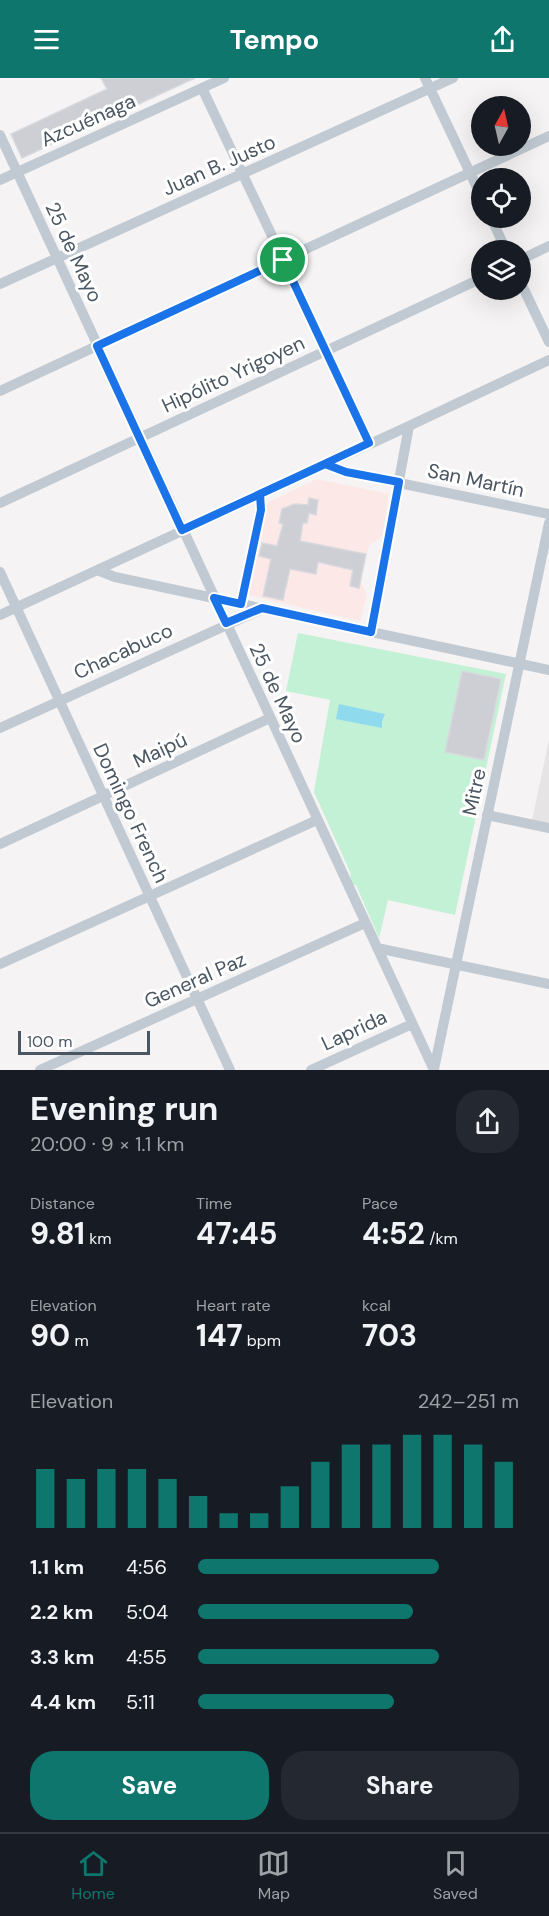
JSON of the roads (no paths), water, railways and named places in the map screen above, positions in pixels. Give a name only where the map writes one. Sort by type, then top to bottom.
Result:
[{"type":"street","name":"Azcuénaga","points":[[0,180],[224,78]]},
{"type":"street","name":"Juan B. Justo","points":[[0,284],[242,174],[428,83],[453,78]]},
{"type":"street","points":[[428,83],[470,173]]},
{"type":"street","points":[[202,88],[369,443]]},
{"type":"street","name":"25 de Mayo","points":[[0,135],[434,1070]]},
{"type":"street","points":[[0,391],[549,136]]},
{"type":"street","points":[[531,255],[549,246]]},
{"type":"street","name":"Hipólito Yrigoyen","points":[[0,503],[471,283]]},
{"type":"street","points":[[529,300],[549,342]]},
{"type":"street","points":[[0,615],[549,360]]},
{"type":"street","points":[[371,632],[409,426]]},
{"type":"street","name":"San Martín","points":[[325,464],[346,472],[549,514]]},
{"type":"street","points":[[241,604],[261,510],[260,494]]},
{"type":"street","name":"Mitre","points":[[434,1070],[549,523]]},
{"type":"street","points":[[97,570],[115,577],[549,670]]},
{"type":"street","name":"Domingo French","points":[[0,572],[230,1070]]},
{"type":"street","name":"Chacabuco","points":[[0,728],[262,608]]},
{"type":"street","name":"Maipú","points":[[0,844],[270,718]]},
{"type":"street","points":[[487,815],[549,828]]},
{"type":"street","points":[[0,964],[317,820]]},
{"type":"street","name":"General Paz","points":[[40,1070],[365,923]]},
{"type":"street","points":[[377,948],[549,984]]},
{"type":"street","name":"Laprida","points":[[311,1070],[412,1024]]},
{"type":"water","points":[[339,704],[385,714],[382,728],[336,719]]}]
